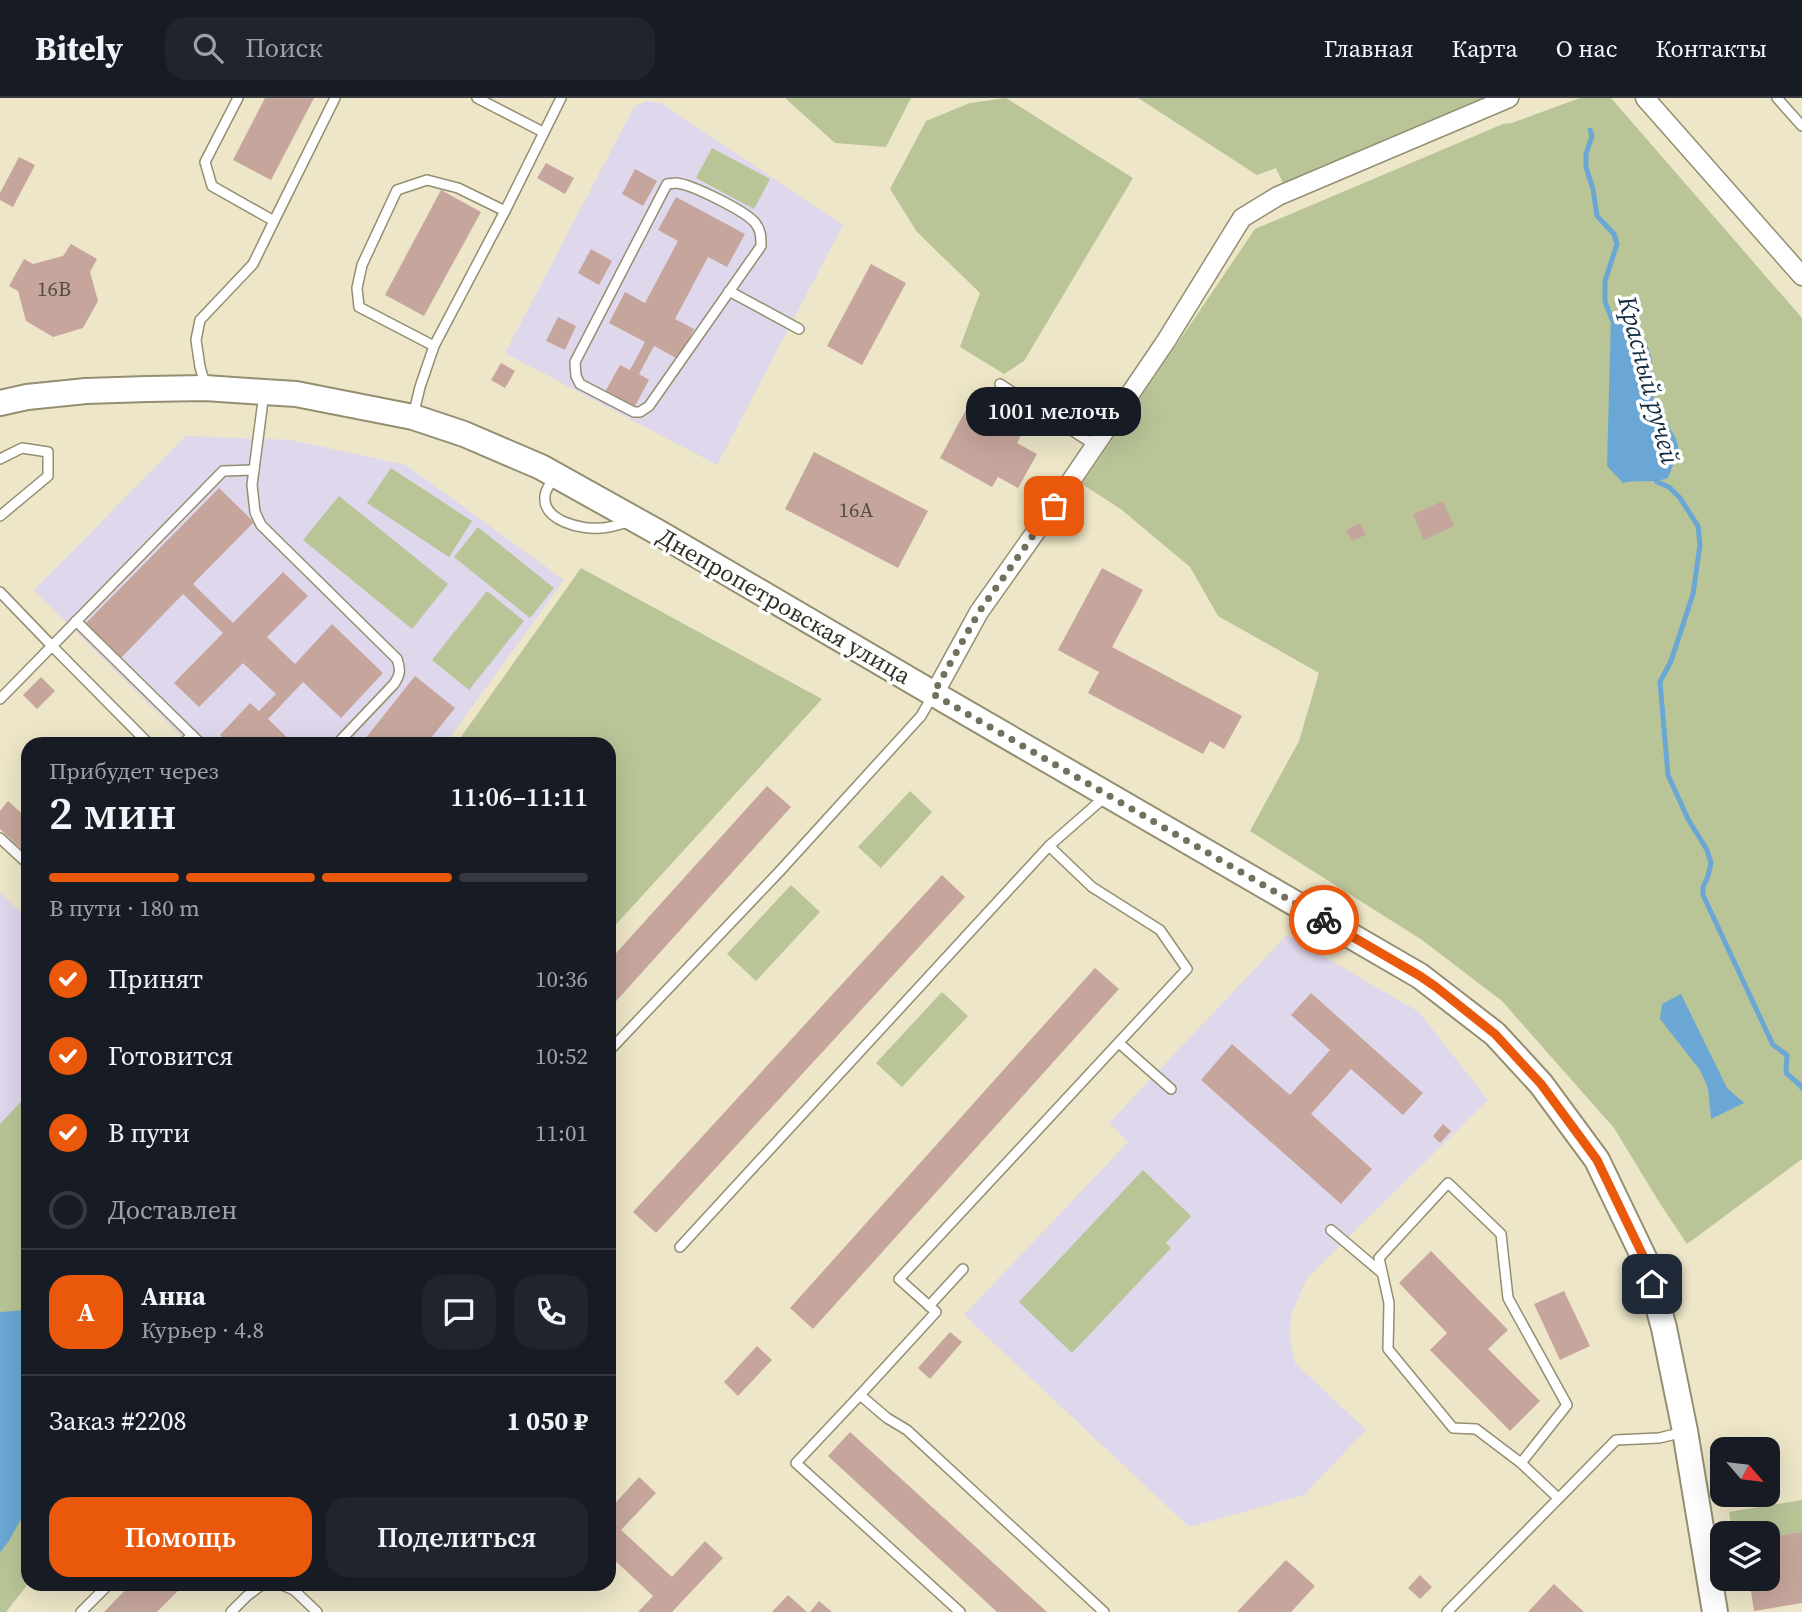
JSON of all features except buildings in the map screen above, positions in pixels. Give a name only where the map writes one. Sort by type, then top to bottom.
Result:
[{"type":"street","points":[[933,694],[979,612],[1096,446],[1166,341],[1242,218],[1278,196],[1509,98]]},
{"type":"street","points":[[1645,98],[1802,276]]},
{"type":"street","name":"Днепропетровская улица","points":[[0,403],[27,397],[86,391],[205,388],[308,397],[413,418],[464,434],[555,475],[636,520],[1420,976],[1495,1034],[1541,1084],[1597,1160],[1646,1262],[1664,1328],[1685,1431],[1715,1612]]},
{"type":"lane","points":[[238,98],[205,162],[212,186],[274,221]]},
{"type":"lane","points":[[205,388],[196,340],[200,320],[253,264],[335,98]]},
{"type":"lane","points":[[477,98],[543,132]]},
{"type":"lane","points":[[413,418],[434,346],[561,98]]},
{"type":"lane","points":[[1777,98],[1802,126]]},
{"type":"lane","points":[[434,346],[359,307],[357,288],[362,265],[397,190],[427,180],[458,188],[505,211]]},
{"type":"lane","points":[[667,184],[692,187],[755,222],[761,234],[761,246],[729,291],[645,409],[634,412],[580,384],[576,376],[575,362],[667,184]]},
{"type":"lane","points":[[729,291],[799,328]]},
{"type":"lane","points":[[1000,384],[1096,446]]},
{"type":"lane","points":[[264,392],[253,499],[261,525],[397,659],[400,667],[400,675],[394,684],[344,737]]},
{"type":"lane","points":[[0,459],[22,448],[48,452],[48,476],[0,516]]},
{"type":"lane","points":[[0,699],[223,471],[254,470]]},
{"type":"lane","points":[[555,475],[544,494],[545,506],[554,516],[572,526],[600,528],[636,520]]},
{"type":"lane","points":[[0,592],[142,737]]},
{"type":"lane","points":[[76,621],[191,735]]},
{"type":"lane","points":[[616,1044],[779,872],[913,725],[933,694]]},
{"type":"lane","points":[[680,1247],[1049,846],[1108,795]]},
{"type":"lane","points":[[0,838],[21,858]]},
{"type":"lane","points":[[960,1612],[796,1463],[936,1312],[899,1279],[1187,969],[1160,930],[1092,887],[1049,846]]},
{"type":"lane","points":[[1119,1043],[1171,1089]]},
{"type":"lane","points":[[1521,1463],[1567,1405],[1508,1298],[1502,1234],[1448,1183],[1379,1258],[1389,1303],[1388,1349],[1453,1428],[1476,1429],[1521,1463],[1559,1498]]},
{"type":"lane","points":[[1331,1230],[1382,1273]]},
{"type":"lane","points":[[929,1306],[963,1269]]},
{"type":"lane","points":[[860,1395],[887,1419],[907,1430],[1104,1612]]},
{"type":"lane","points":[[1447,1612],[1616,1440],[1659,1438],[1685,1431]]},
{"type":"lane","points":[[82,1612],[102,1591]]},
{"type":"lane","points":[[231,1612],[253,1591]]},
{"type":"lane","points":[[295,1591],[317,1612]]},
{"type":"shaded area","points":[[647,101],[661,103],[843,225],[717,465],[505,353],[634,107]]},
{"type":"shaded area","points":[[186,436],[291,440],[406,465],[564,580],[450,737],[182,737],[34,590]]},
{"type":"shaded area","points":[[0,893],[21,912],[21,1180],[0,1202]]},
{"type":"shaded area","points":[[1287,935],[1419,1012],[1488,1100],[1306,1280],[1291,1315],[1290,1337],[1295,1363],[1366,1430],[1304,1495],[1189,1527],[964,1315],[1128,1142],[1109,1123]]},
{"type":"green space","points":[[785,98],[911,98],[886,147],[835,143]]},
{"type":"green space","points":[[1006,98],[1133,178],[1024,361],[1004,374],[960,347],[980,293],[917,232],[890,189],[926,121],[970,103]]},
{"type":"green space","points":[[1138,98],[1495,98],[1285,188],[1276,168],[1257,175]]},
{"type":"green space","points":[[1580,98],[1611,98],[1802,318],[1802,1159],[1687,1244],[1614,1128],[1502,1001],[1422,940],[1250,831],[1299,741],[1319,673],[1218,616],[1190,567],[1122,510],[1082,484],[1255,229],[1503,124]]},
{"type":"green space","points":[[712,148],[770,179],[754,209],[696,178]]},
{"type":"green space","points":[[391,468],[472,521],[449,557],[367,503]]},
{"type":"green space","points":[[339,496],[448,584],[412,629],[303,540]]},
{"type":"green space","points":[[478,527],[554,588],[530,618],[454,557]]},
{"type":"green space","points":[[581,568],[822,699],[616,924],[616,737],[461,737]]},
{"type":"green space","points":[[487,591],[524,621],[469,690],[432,660]]},
{"type":"green space","points":[[910,791],[932,812],[881,868],[858,847]]},
{"type":"green space","points":[[791,885],[820,912],[756,981],[727,954]]},
{"type":"green space","points":[[942,992],[968,1016],[902,1087],[876,1063]]},
{"type":"green space","points":[[21,1102],[22,1591],[6,1612],[0,1612],[0,1124]]},
{"type":"green space","points":[[1143,1170],[1191,1216],[1166,1243],[1171,1248],[1072,1353],[1019,1302]]},
{"type":"green space","points":[[1802,1500],[1802,1532],[1780,1535],[1780,1521],[1730,1521],[1729,1512],[1780,1507],[1780,1504]]},
{"type":"water","points":[[1633,304],[1640,341],[1647,344],[1652,360],[1649,389],[1676,439],[1679,450],[1668,478],[1623,483],[1607,466],[1611,315]]},
{"type":"water","points":[[1681,994],[1727,1088],[1744,1103],[1711,1119],[1708,1088],[1700,1070],[1660,1019],[1662,1004]]},
{"type":"water","points":[[21,1310],[21,1519],[0,1552],[0,1312]]},
{"type":"waterway","name":"Красный ручей","points":[[1590,130],[1592,136],[1586,154],[1586,167],[1597,216],[1614,234],[1617,244],[1605,281],[1605,302],[1612,319]]},
{"type":"waterway","name":"Красный ручей","points":[[1654,477],[1680,498],[1698,526],[1700,545],[1693,594],[1671,661],[1660,682],[1668,775],[1688,819],[1707,850],[1711,863],[1703,895],[1773,1045],[1787,1055],[1786,1073],[1802,1088]]},
{"type":"way so far","points":[[1054,506],[979,612],[933,694],[1324,920]]},
{"type":"place","name":"1001 мелочь","points":[[1054,506]]},
{"type":"route","points":[[1324,920],[1436,987],[1495,1034],[1541,1084],[1597,1160],[1646,1262],[1652,1284]]}]
